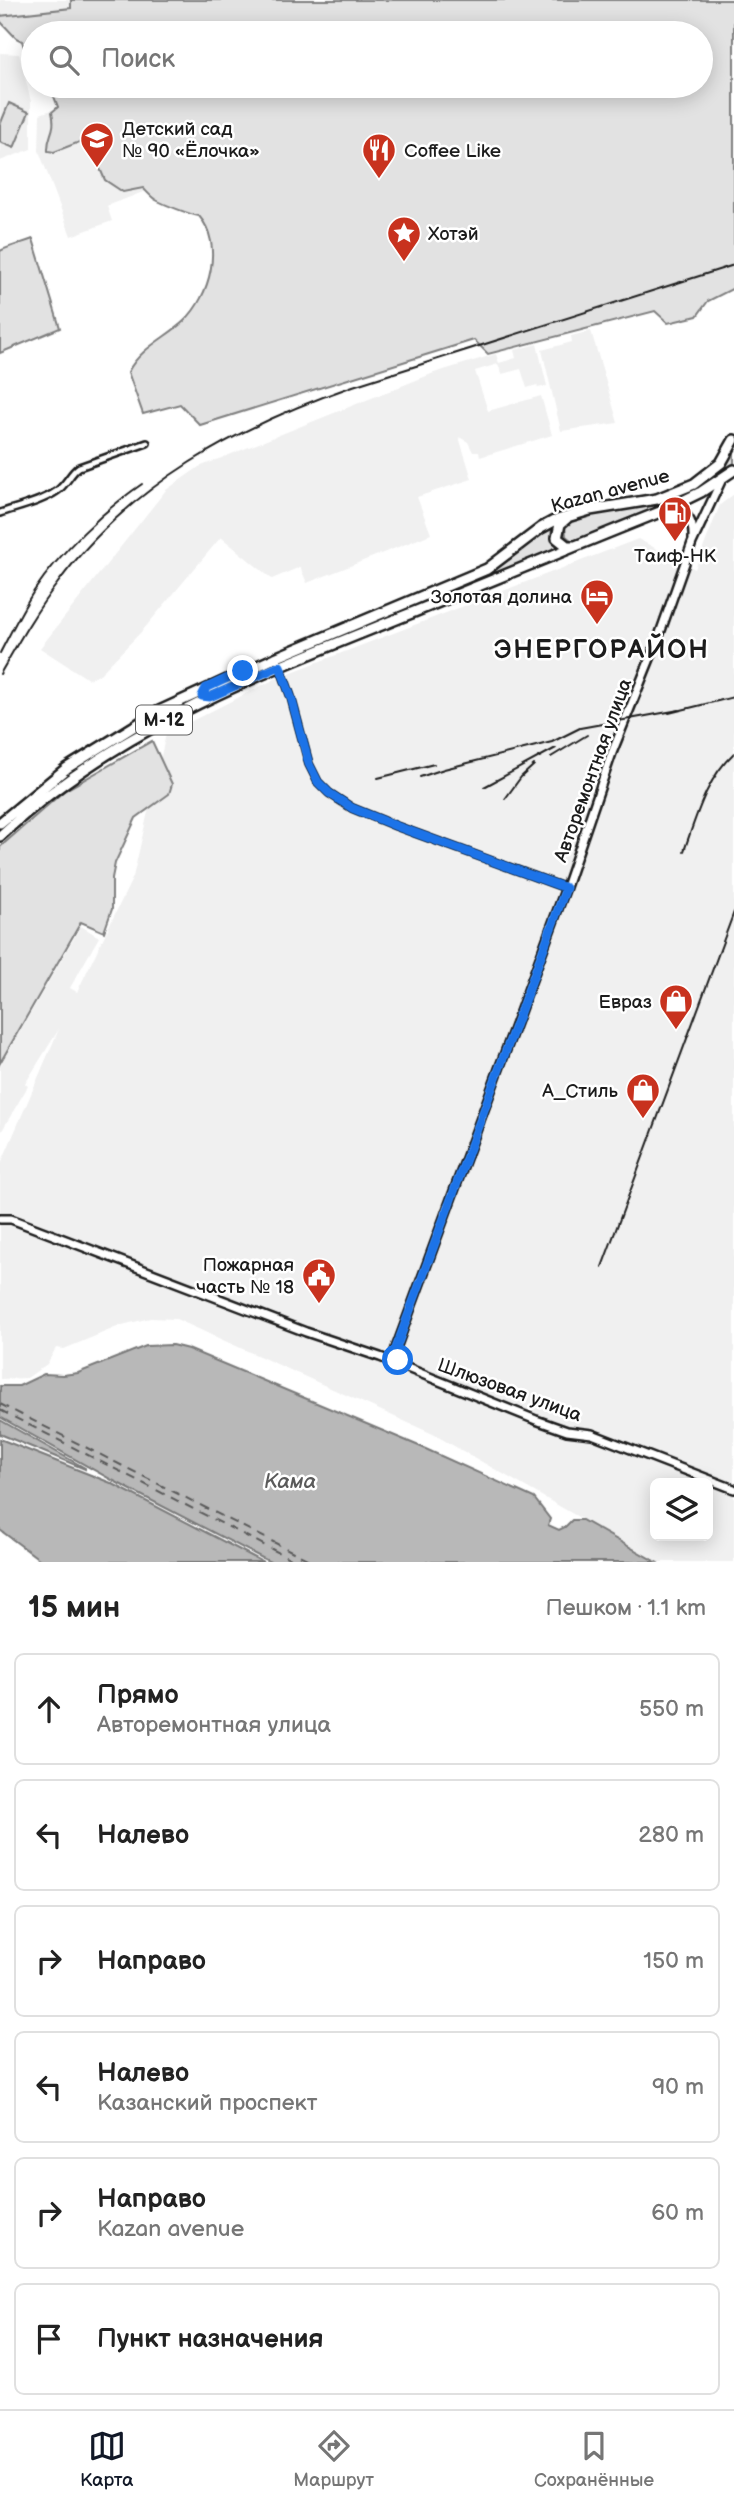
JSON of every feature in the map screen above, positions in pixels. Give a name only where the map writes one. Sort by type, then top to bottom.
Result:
[{"type":"main road","name":"Kazan avenue","points":[[208,692],[487,569],[541,528],[590,510],[657,499],[686,488],[721,463],[734,440]]},
{"type":"main road","name":"Kazan avenue","points":[[579,546],[701,492],[734,470]]},
{"type":"main road","points":[[572,515],[560,524],[557,538],[567,546],[579,546]]},
{"type":"main road","name":"М-12","points":[[0,824],[67,768],[208,692],[280,666],[579,546]]},
{"type":"main road","name":"М-12","points":[[0,836],[72,775],[184,704]]},
{"type":"street","points":[[0,513],[53,493],[66,483],[79,467],[147,443]]},
{"type":"street","name":"Авторемонтная улица","points":[[395,1351],[566,888],[612,753],[658,639],[692,543],[722,479]]},
{"type":"street","points":[[660,512],[674,509],[689,516],[694,531],[692,543]]},
{"type":"street","points":[[280,666],[309,764],[318,782],[329,793],[352,808],[396,826],[566,888]]},
{"type":"street","name":"Шлюзовая улица","points":[[0,1219],[11,1219],[229,1303],[380,1357],[537,1420],[567,1431],[592,1434],[734,1489]]},
{"type":"street","points":[[380,1357],[395,1351],[404,1367]]},
{"type":"shaded area","points":[[0,0],[71,0],[72,8],[0,16]]},
{"type":"shaded area","points":[[71,0],[734,0],[734,288],[708,301],[697,316],[668,323],[655,311],[488,354],[474,340],[200,425],[180,404],[143,414],[128,372],[139,356],[193,311],[207,285],[211,270],[211,241],[199,216],[160,202],[143,188],[123,192],[105,180],[87,139],[54,152],[48,151],[53,124],[52,112],[58,107],[55,98],[713,98],[713,21],[21,21],[21,40],[0,21],[0,16],[71,8]]},
{"type":"shaded area","points":[[0,53],[19,54],[21,98],[30,98],[31,102],[31,149],[0,161]]},
{"type":"shaded area","name":"Детский сад № 90 «Ёлочка»","points":[[86,98],[110,98],[156,187],[107,206],[112,221],[71,236],[39,151],[40,114]]},
{"type":"shaded area","points":[[9,103],[29,112],[14,148],[0,142],[0,125]]},
{"type":"shaded area","points":[[33,239],[60,328],[0,353],[0,251]]},
{"type":"shaded area","points":[[591,331],[618,423],[561,431],[542,350],[572,342],[571,336]]},
{"type":"shaded area","points":[[537,344],[547,386],[527,388],[521,369],[502,374],[498,364],[475,371],[488,411],[541,396],[552,435],[480,457],[479,452],[473,452],[468,442],[459,437],[472,479],[417,497],[431,534],[307,583],[300,567],[272,579],[221,537],[143,630],[99,675],[88,679],[40,648],[166,490],[199,467],[434,373],[496,354],[499,363],[516,358],[514,350]]},
{"type":"shaded area","points":[[734,451],[734,466],[703,488],[580,540],[571,540],[566,536],[565,525],[572,519],[661,500],[702,484],[719,471]]},
{"type":"shaded area","points":[[734,494],[734,1562],[657,1562],[433,1434],[176,1319],[150,1318],[122,1325],[64,1349],[56,1348],[47,1364],[27,1378],[0,1379],[0,1166],[59,1029],[25,1084],[28,1086],[0,1134],[0,1066],[81,926],[99,937],[70,988],[77,992],[133,877],[166,734],[279,677],[638,539],[695,569],[720,505]]},
{"type":"shaded area","points":[[552,525],[551,538],[560,549],[466,585],[505,561]]},
{"type":"shaded area","points":[[152,741],[172,784],[169,794],[136,818],[115,863],[112,909],[104,932],[81,922],[0,1063],[0,847],[64,791]]},
{"type":"water","name":"Кама","points":[[172,1345],[188,1349],[419,1446],[534,1498],[550,1519],[548,1525],[559,1530],[572,1520],[582,1520],[656,1562],[270,1562],[112,1480],[0,1417],[0,1386],[19,1386],[44,1374],[78,1373],[146,1346]]},
{"type":"water","points":[[0,1420],[85,1468],[85,1469],[0,1434]]},
{"type":"water","points":[[0,1439],[111,1483],[263,1562],[43,1562],[0,1530]]},
{"type":"ferry route","points":[[0,1404],[313,1562]]},
{"type":"ferry route","points":[[0,1410],[297,1562]]},
{"type":"railway","points":[[0,674],[41,606],[86,548],[118,516],[153,488],[228,440],[269,420],[353,386],[734,265]]},
{"type":"railway","points":[[0,653],[29,599],[56,561],[98,519],[142,484]]},
{"type":"railway","points":[[669,713],[734,697]]},
{"type":"railway","points":[[420,777],[552,742],[580,728],[679,710]]},
{"type":"railway","points":[[551,757],[587,735]]},
{"type":"railway","points":[[484,787],[556,748]]},
{"type":"railway","points":[[684,851],[709,786],[734,753]]},
{"type":"railway","points":[[378,778],[434,764]]},
{"type":"railway","points":[[505,799],[521,777],[534,765]]},
{"type":"railway","points":[[602,1267],[734,912]]},
{"type":"place","name":"Детский сад № 90 «Ёлочка»","points":[[97,169]]},
{"type":"place","name":"Coffee Like","points":[[379,180]]},
{"type":"place","name":"Хотэй","points":[[404,263]]},
{"type":"place","name":"Таиф-НК","points":[[675,543]]},
{"type":"place","name":"Золотая долина","points":[[597,626]]},
{"type":"place","name":"Евраз","points":[[676,1031]]},
{"type":"place","name":"А_Стиль","points":[[643,1120]]},
{"type":"place","name":"Пожарная часть № 18","points":[[319,1305]]},
{"type":"district","name":"ЭНЕРГОРАЙОН","points":[[602,649]]},
{"type":"route","points":[[243,671],[206,688],[202,696],[210,697],[280,666],[309,764],[318,782],[329,793],[352,808],[396,826],[566,888],[395,1351],[398,1360]]}]
